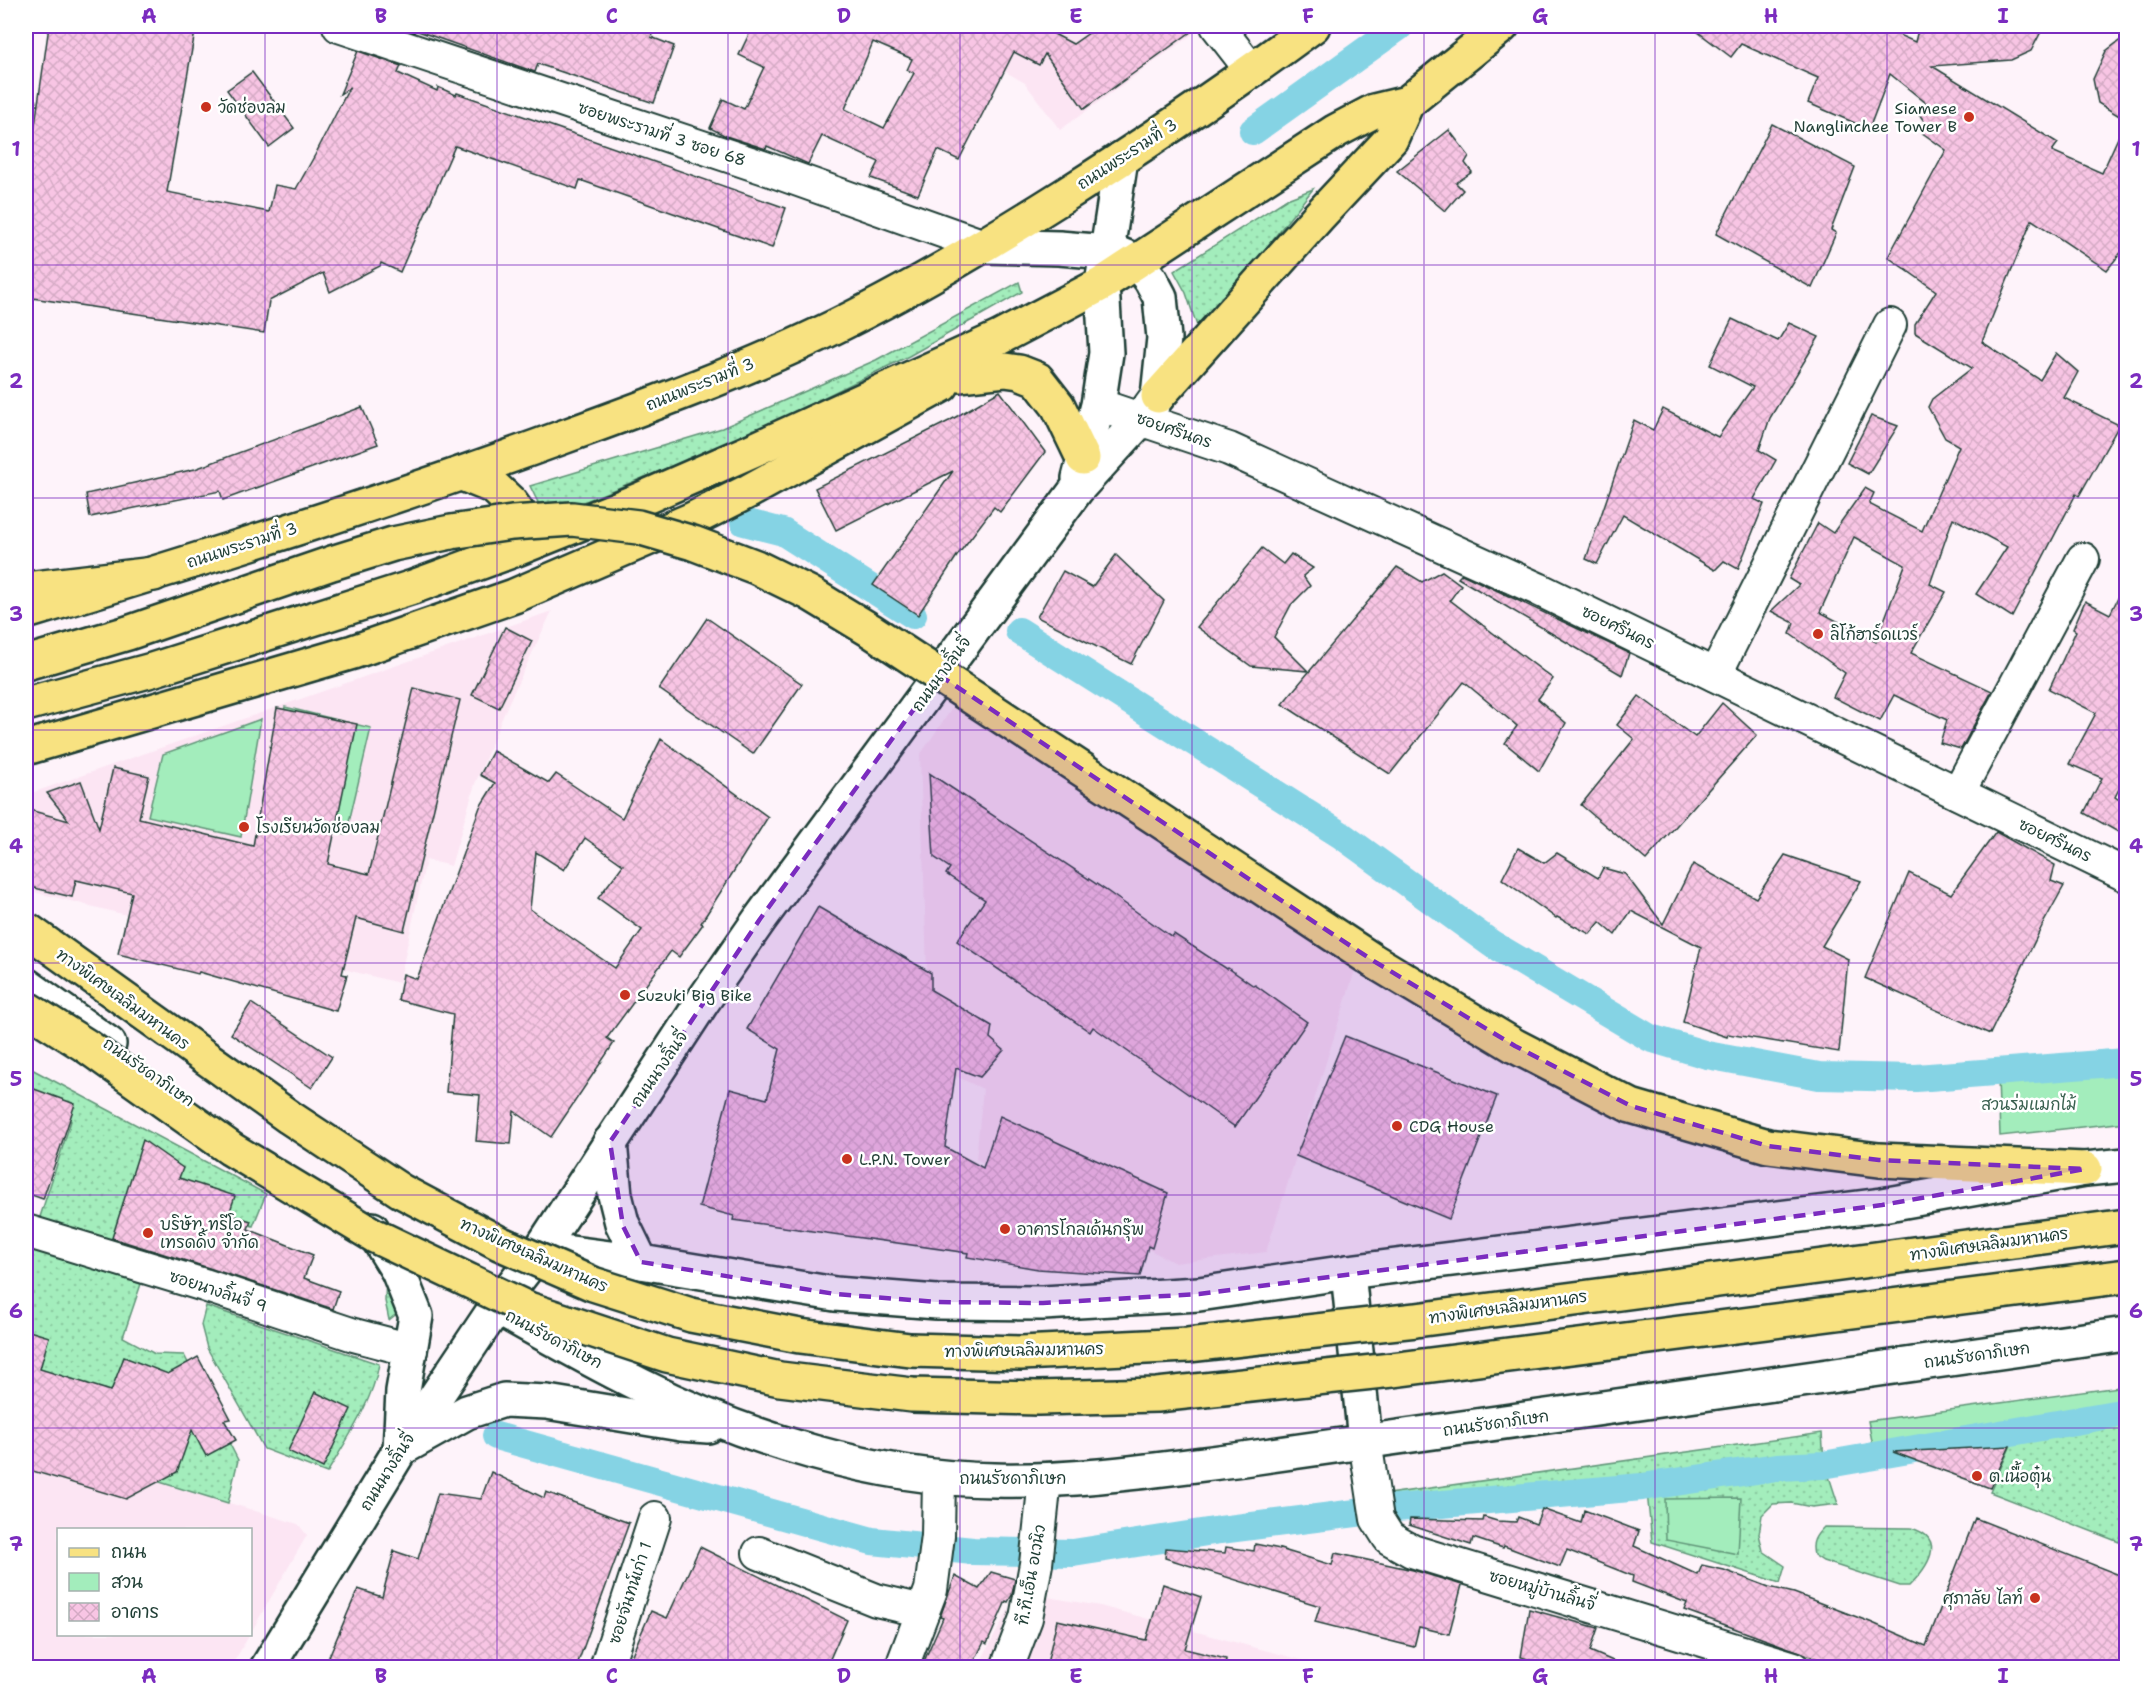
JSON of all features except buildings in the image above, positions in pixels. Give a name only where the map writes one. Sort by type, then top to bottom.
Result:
[{"type":"main road","name":"ถนนพระรามที่ 3","points":[[26,612],[154,574],[462,474],[667,399],[824,332],[984,246],[1121,159],[1252,71],[1313,26]]},
{"type":"main road","points":[[26,704],[152,670],[308,622],[514,550],[700,474],[999,338],[1102,284],[1121,257],[1335,131],[1374,111],[1407,103],[1502,26]]},
{"type":"main road","points":[[1150,407],[1317,217],[1391,139],[1407,103]]},
{"type":"main road","points":[[1121,159],[1121,257]]},
{"type":"main road","points":[[984,246],[1059,248],[1121,257],[1151,280],[1160,297],[1164,338],[1150,407]]},
{"type":"main road","name":"ถนนนางลิ้นจี่","points":[[1080,473],[1098,405],[1106,353],[1102,284]]},
{"type":"main road","points":[[26,748],[352,652],[514,596],[691,520],[749,491],[959,375],[999,338]]},
{"type":"main road","points":[[959,375],[1005,370],[1019,372],[1037,379],[1058,406],[1080,473]]},
{"type":"main road","name":"ถนนนางลิ้นจี่","points":[[267,1668],[400,1450],[496,1307],[542,1249],[610,1142],[760,919],[1080,473],[1150,407]]},
{"type":"main road","points":[[462,474],[494,487],[518,513],[522,524],[514,550]]},
{"type":"main road","points":[[26,663],[128,633],[332,563],[404,542],[512,523],[572,519],[638,527],[703,547],[756,567],[809,593],[870,630],[1372,960],[1515,1046],[1631,1106],[1779,1148],[1879,1160],[2085,1169]]},
{"type":"main road","points":[[26,589],[154,574]]},
{"type":"main road","points":[[26,717],[172,705]]},
{"type":"main road","name":"ทางพิเศษเฉลิมมหานคร","points":[[26,929],[289,1117],[402,1191],[499,1243],[593,1284],[691,1315],[800,1336],[910,1350],[1021,1353],[1188,1345],[1416,1320],[2127,1226]]},
{"type":"main road","name":"ถนนรัชดาภิเษก","points":[[26,985],[372,1229],[496,1307],[641,1386],[739,1428],[824,1454],[895,1471],[939,1477],[994,1480],[1046,1480],[1131,1473],[2127,1334]]},
{"type":"main road","points":[[26,1008],[88,1047],[231,1149],[375,1236],[528,1308],[667,1355],[780,1379],[912,1395],[1038,1398],[1157,1395],[1392,1370],[2127,1276]]},
{"type":"main road","points":[[610,1142],[615,1195],[623,1226],[641,1262]]},
{"type":"main road","points":[[542,1249],[641,1262],[835,1294],[937,1302],[1043,1303],[1199,1294],[1348,1272],[1882,1205],[2085,1169],[2127,1165]]},
{"type":"main road","points":[[372,1229],[398,1271],[416,1316],[403,1391],[400,1450]]},
{"type":"main road","points":[[1348,1272],[1365,1441]]},
{"type":"main road","points":[[400,1450],[467,1412],[504,1400],[547,1402],[681,1424],[739,1428]]},
{"type":"street","name":"ซอยพระรามที่ 3 ซอย 68","points":[[339,26],[765,168],[984,246]]},
{"type":"street","points":[[1217,26],[1252,71]]},
{"type":"street","points":[[1715,675],[1890,326]]},
{"type":"street","name":"ซอยศรีนคร","points":[[1098,405],[1150,407],[1229,449],[1539,589],[2127,875]]},
{"type":"street","points":[[1958,793],[2083,559]]},
{"type":"street","name":"ซอยนางลิ้นจี่ 9","points":[[26,1231],[204,1285],[364,1339],[411,1350]]},
{"type":"street","name":"ซอยหมู่บ้านลิ้นจี่","points":[[1365,1441],[1375,1509],[1389,1538],[1412,1551],[1794,1668]]},
{"type":"street","points":[[904,1661],[927,1601],[938,1536],[939,1477]]},
{"type":"street","name":"ที.ที.เอ็น อเวนิว","points":[[1007,1668],[1026,1618],[1036,1564],[1046,1480]]},
{"type":"street","name":"ซอยจันทน์เก่า 1","points":[[606,1668],[655,1518]]},
{"type":"street","points":[[759,1553],[876,1600],[927,1601]]},
{"type":"highlighted area","points":[[939,675],[1372,960],[1515,1046],[1631,1106],[1768,1146],[1879,1160],[2085,1169],[1882,1205],[1199,1294],[1043,1303],[937,1302],[835,1294],[641,1262],[623,1226],[610,1142],[760,919]]},
{"type":"shaded area","points":[[926,26],[1204,26],[1060,130],[1025,83]]},
{"type":"shaded area","name":"โรงเรียนวัดช่องลม","points":[[552,611],[508,704],[475,784],[451,866],[426,860],[399,983],[26,890],[26,795]]},
{"type":"shaded area","points":[[955,704],[1357,964],[1266,1252],[1175,1263],[976,1159],[983,1089],[930,1064],[920,755]]},
{"type":"shaded area","points":[[26,1441],[298,1524],[307,1535],[252,1631],[252,1528],[57,1528],[57,1636],[249,1636],[231,1667],[26,1667]]},
{"type":"shaded area","points":[[1018,1592],[1100,1606],[1328,1667],[977,1668]]},
{"type":"green space","points":[[1313,189],[1199,332],[1186,293],[1174,271],[1287,199]]},
{"type":"green space","points":[[1019,282],[1022,292],[909,356],[736,440],[554,514],[544,515],[530,486],[722,428],[876,360]]},
{"type":"green space","points":[[285,707],[371,728],[346,835],[260,814]]},
{"type":"green space","points":[[261,719],[241,837],[148,816],[163,754]]},
{"type":"green space","points":[[26,1066],[266,1194],[253,1226],[133,1188],[114,1244],[39,1220],[71,1121],[26,1100]]},
{"type":"green space","name":"สวนร่มแมกไม้","points":[[2126,1066],[2126,1122],[2000,1136],[1998,1078]]},
{"type":"green space","points":[[26,1247],[141,1284],[123,1337],[155,1354],[184,1355],[238,1460],[228,1503],[26,1441]]},
{"type":"green space","points":[[386,1275],[399,1312],[389,1320],[385,1301]]},
{"type":"green space","points":[[206,1306],[379,1364],[365,1406],[327,1473],[264,1449],[207,1348],[201,1325]]},
{"type":"green space","points":[[2126,1386],[2126,1421],[1874,1451],[1868,1421]]},
{"type":"green space","points":[[2126,1421],[2126,1522],[2119,1542],[1990,1492],[2016,1434]]},
{"type":"green space","points":[[1822,1433],[1824,1461],[1838,1504],[1812,1507],[1791,1503],[1773,1504],[1762,1515],[1759,1534],[1763,1551],[1785,1566],[1780,1583],[1652,1542],[1647,1492],[1386,1516],[1381,1495]]},
{"type":"green space","points":[[1741,1498],[1738,1554],[1666,1540],[1665,1499]]},
{"type":"green space","points":[[1824,1527],[1911,1528],[1923,1533],[1929,1539],[1932,1547],[1931,1555],[1922,1571],[1909,1586],[1900,1586],[1823,1561],[1814,1555],[1814,1540]]},
{"type":"waterway","points":[[1253,131],[1400,26]]},
{"type":"waterway","points":[[744,522],[783,532],[913,615]]},
{"type":"waterway","points":[[1019,631],[1341,835],[1492,944],[1650,1038],[1707,1055],[1819,1076],[1916,1078],[2126,1062]]},
{"type":"waterway","points":[[496,1436],[872,1541],[973,1551],[1073,1553],[1220,1530],[1396,1508],[1642,1487],[1777,1467],[1823,1465],[2126,1412]]},
{"type":"place","name":"วัดช่องลม","points":[[206,107]]},
{"type":"place","name":"Siamese Nanglinchee Tower B","points":[[1969,117]]},
{"type":"place","name":"ลิโก้ฮาร์ดแวร์","points":[[1818,634]]},
{"type":"place","name":"โรงเรียนวัดช่องลม","points":[[244,827]]},
{"type":"place","name":"Suzuki Big Bike","points":[[625,995]]},
{"type":"place","name":"CDG House","points":[[1397,1126]]},
{"type":"place","name":"L.P.N. Tower","points":[[847,1159]]},
{"type":"place","name":"อาคารโกลเด้นกรุ๊พ","points":[[1005,1229]]},
{"type":"place","name":"บริษัท ทรีโอ เทรดดิ้ง จำกัด","points":[[148,1233]]},
{"type":"place","name":"ต.เนื้อตุ๋น","points":[[1977,1476]]},
{"type":"place","name":"ศุภาลัย ไลท์","points":[[2035,1598]]}]
